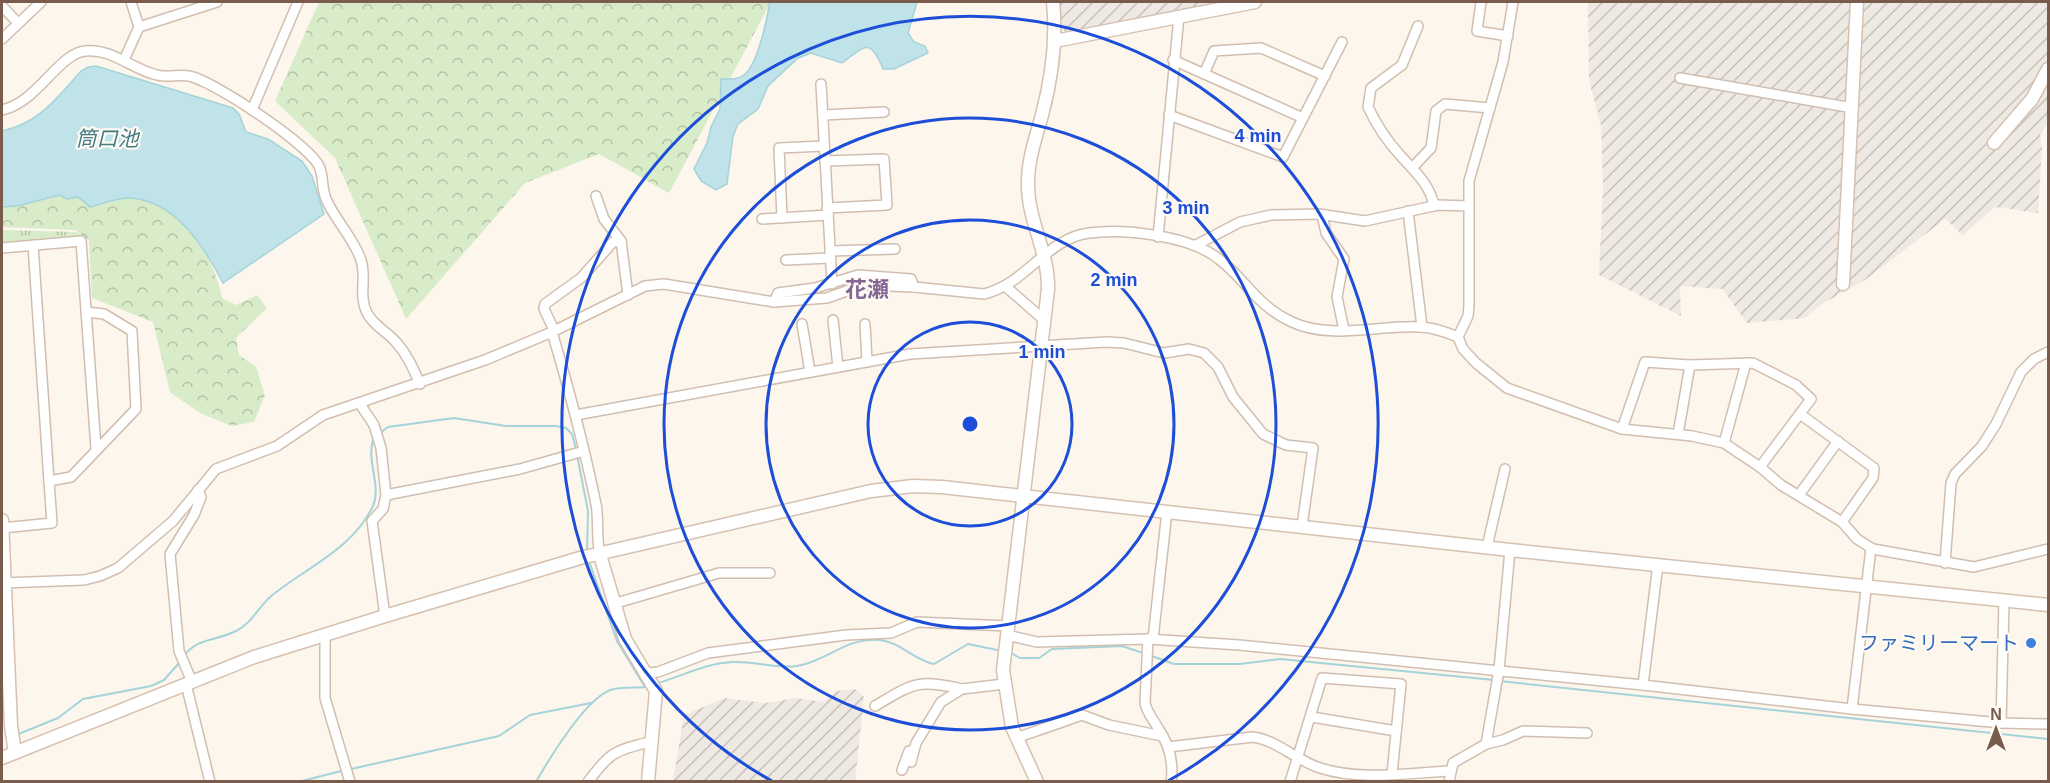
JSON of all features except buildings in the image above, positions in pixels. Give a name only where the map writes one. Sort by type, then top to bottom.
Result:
[{"type":"street","points":[[2,39],[41,2]]},
{"type":"street","points":[[124,60],[139,27],[131,2]]},
{"type":"street","points":[[139,27],[217,2]]},
{"type":"street","points":[[252,110],[298,2]]},
{"type":"street","points":[[1037,782],[1016,738],[1004,684],[1006,640],[1048,290],[1045,256],[1032,216],[1028,182],[1032,154],[1051,73],[1055,41],[1053,2]]},
{"type":"street","points":[[1055,41],[1255,2]]},
{"type":"street","points":[[1481,2],[1477,31],[1508,36]]},
{"type":"street","points":[[1513,2],[1508,36],[1469,181],[1469,306],[1468,316],[1458,337],[1463,349],[1476,363],[1507,388],[1622,429],[1652,434],[1678,434],[1724,443],[1760,466],[1781,484],[1842,522],[1857,538],[1871,548],[1945,563],[1981,567],[2049,549]]},
{"type":"street","points":[[1843,284],[1857,2]]},
{"type":"street","points":[[2,6],[18,23]]},
{"type":"street","points":[[1158,237],[1173,60],[1179,16]]},
{"type":"street","points":[[1418,26],[1402,65],[1371,88],[1368,108],[1400,156],[1413,167],[1432,197],[1434,206]]},
{"type":"street","points":[[1169,115],[1283,157],[1342,42]]},
{"type":"street","points":[[1204,74],[1214,51],[1261,48],[1325,76]]},
{"type":"street","points":[[2,110],[27,99],[72,56],[84,51],[124,60],[160,76],[189,76],[252,110],[311,155],[320,167],[322,191],[361,259],[362,300],[366,312],[371,320],[394,340],[408,357],[420,384]]},
{"type":"street","points":[[1173,60],[1303,118]]},
{"type":"street","points":[[1994,143],[2032,99],[2049,69]]},
{"type":"street","points":[[1680,78],[1853,108]]},
{"type":"street","points":[[821,84],[832,284]]},
{"type":"street","points":[[1413,167],[1431,148],[1436,111],[1439,107],[1445,104],[1490,108]]},
{"type":"street","points":[[823,115],[884,112]]},
{"type":"street","points":[[782,218],[779,148],[824,146]]},
{"type":"street","points":[[762,219],[887,205],[884,159],[825,161]]},
{"type":"street","points":[[596,196],[604,219],[621,241],[628,295]]},
{"type":"street","points":[[1196,245],[1240,222],[1271,215],[1322,214],[1365,221],[1434,206],[1468,206]]},
{"type":"street","points":[[1408,211],[1422,327]]},
{"type":"street","points":[[1322,214],[1326,233],[1344,259],[1337,297],[1344,330]]},
{"type":"street","points":[[3,583],[84,580],[118,568],[173,521],[216,469],[236,460],[257,456],[277,446],[323,415],[420,384],[553,331],[645,286],[664,284],[774,302],[827,298],[863,285],[914,287],[971,294],[995,291],[1005,286],[1068,238],[1088,233],[1158,237],[1196,245],[1222,261],[1264,305],[1293,323],[1328,330],[1422,327],[1458,337]]},
{"type":"street","points":[[2,248],[81,241],[96,448]]},
{"type":"street","points":[[621,241],[613,242],[581,278],[545,304],[544,309],[553,331],[576,415],[597,508],[597,555],[625,639],[652,682]]},
{"type":"street","points":[[2,528],[52,523],[33,245]]},
{"type":"street","points":[[786,260],[895,249]]},
{"type":"street","points":[[774,302],[778,293],[832,284],[870,274],[911,279],[914,287]]},
{"type":"street","points":[[1005,286],[1044,320]]},
{"type":"street","points":[[49,481],[71,477],[96,448],[136,409],[132,331],[104,314],[86,312]]},
{"type":"street","points":[[833,320],[838,367]]},
{"type":"street","points":[[802,324],[810,372]]},
{"type":"street","points":[[866,324],[867,362]]},
{"type":"street","points":[[576,415],[910,354],[1040,345],[1124,343],[1152,351],[1190,349],[1204,353],[1218,367],[1233,397],[1263,434],[1286,446],[1313,448],[1302,526]]},
{"type":"street","points":[[1945,563],[1951,483],[1955,474],[1982,446],[2027,364],[2049,352]]},
{"type":"street","points":[[1622,429],[1645,362],[1690,365],[1753,363],[1796,385],[1811,399],[1760,466]]},
{"type":"street","points":[[1724,443],[1746,363]]},
{"type":"street","points":[[1678,434],[1690,365]]},
{"type":"street","points":[[360,404],[374,425],[381,448],[386,495],[383,509],[372,521],[385,616]]},
{"type":"street","points":[[1800,414],[1874,468],[1873,478],[1842,522]]},
{"type":"street","points":[[1799,495],[1838,441]]},
{"type":"street","points":[[386,495],[520,469],[584,451]]},
{"type":"street","points":[[1487,548],[1505,469]]},
{"type":"street","points":[[13,741],[189,683],[254,657],[580,558],[892,487],[942,487],[1023,495],[1487,548],[2049,605]]},
{"type":"street","points":[[198,490],[201,496],[194,515],[170,554],[179,651],[189,683],[210,782]]},
{"type":"street","points":[[1167,511],[1151,639],[1144,671],[1147,712],[1168,747],[1172,763],[1171,782]]},
{"type":"street","points":[[2,520],[3,583],[13,741],[2,758]]},
{"type":"street","points":[[1852,709],[1871,548]]},
{"type":"street","points":[[1486,744],[1498,672],[1510,550]]},
{"type":"street","points":[[1643,685],[1658,564]]},
{"type":"street","points":[[613,604],[719,573],[770,573]]},
{"type":"street","points":[[2001,723],[2004,601]]},
{"type":"street","points":[[648,782],[652,682],[658,672],[708,653],[846,635],[891,633],[917,622],[1006,640],[1037,642],[1151,639],[1643,685],[1852,709],[2001,723],[2049,724]]},
{"type":"street","points":[[325,635],[325,698],[350,782]]},
{"type":"street","points":[[1290,782],[1312,717],[1322,678],[1401,684],[1392,774]]},
{"type":"street","points":[[875,706],[912,684],[962,689],[1004,684]]},
{"type":"street","points":[[902,770],[910,748],[930,723],[934,710],[951,694],[962,689]]},
{"type":"street","points":[[1016,738],[1082,716],[1091,717],[1109,725],[1162,735]]},
{"type":"street","points":[[1312,717],[1396,731]]},
{"type":"street","points":[[1449,782],[1453,763],[1486,744],[1503,740],[1523,731],[1587,733]]},
{"type":"street","points":[[1168,747],[1236,738],[1263,738],[1297,760],[1340,774],[1450,771]]},
{"type":"street","points":[[588,782],[604,758],[626,747],[650,742]]},
{"type":"street","points":[[911,762],[916,743]]},
{"type":"shaded area","points":[[1059,2],[1232,2],[1066,33],[1061,27]]},
{"type":"shaded area","points":[[1588,2],[2048,2],[2048,122],[2040,135],[2042,149],[2038,213],[1995,207],[1963,235],[1945,219],[1865,280],[1820,305],[1806,318],[1747,323],[1722,289],[1680,286],[1681,316],[1599,275],[1603,185],[1601,125],[1589,81]]},
{"type":"shaded area","points":[[855,689],[864,697],[855,781],[673,781],[684,715],[725,698],[765,703],[796,698],[824,702],[836,691]]},
{"type":"green space","points":[[319,2],[771,2],[669,193],[599,154],[525,183],[406,319],[335,158],[275,101]]},
{"type":"green space","points":[[60,195],[78,197],[90,207],[116,199],[131,198],[165,209],[179,220],[203,249],[218,282],[222,298],[236,305],[257,295],[267,308],[236,338],[239,355],[256,367],[265,395],[254,422],[232,426],[200,413],[170,392],[153,322],[92,298],[89,240],[75,230],[2,227],[2,207],[17,206]]},
{"type":"green space","points":[[2,230],[75,232],[79,233],[81,238],[2,244]]},
{"type":"water","points":[[770,2],[917,2],[908,33],[914,42],[925,46],[928,53],[894,69],[883,69],[870,48],[861,49],[842,63],[811,53],[798,58],[768,86],[758,109],[738,124],[733,136],[727,184],[716,190],[701,181],[694,169],[720,109],[721,79],[740,77],[750,68],[761,40]]},
{"type":"water","name":"筒口池","points":[[96,66],[233,108],[239,114],[246,132],[268,139],[302,161],[312,176],[324,214],[223,283],[207,255],[187,228],[162,208],[147,201],[126,198],[90,207],[78,197],[67,199],[60,195],[17,206],[2,207],[2,131],[37,116],[81,71]]},
{"type":"waterway","points":[[380,433],[388,427],[454,418],[506,426],[556,426],[566,428],[572,434],[576,449]]},
{"type":"waterway","points":[[184,656],[195,645],[229,634],[242,627],[270,597],[329,555],[354,533],[365,520],[375,498],[376,489],[371,455],[374,438]]},
{"type":"waterway","points":[[577,455],[588,511],[587,553]]},
{"type":"waterway","points":[[589,561],[617,641],[645,687]]},
{"type":"waterway","points":[[658,683],[723,663],[797,666],[857,642],[868,640],[887,641],[934,664],[968,644],[1002,651]]},
{"type":"waterway","points":[[1011,653],[1020,658],[1039,658],[1052,649],[1122,646],[1143,653]]},
{"type":"waterway","points":[[1149,655],[1174,664],[1240,664],[1280,659],[1494,680]]},
{"type":"waterway","points":[[16,735],[58,718],[83,699],[151,686],[164,680],[181,661]]},
{"type":"waterway","points":[[1499,681],[2048,739]]},
{"type":"waterway","points":[[536,782],[570,729],[593,702],[604,693],[614,689],[647,687]]},
{"type":"waterway","points":[[351,769],[499,736],[530,715],[591,703]]},
{"type":"waterway","points":[[298,782],[345,770]]},
{"type":"place","name":"ファミリーマート","points":[[2031,643]]},
{"type":"district","name":"花瀬","points":[[867,289]]}]
